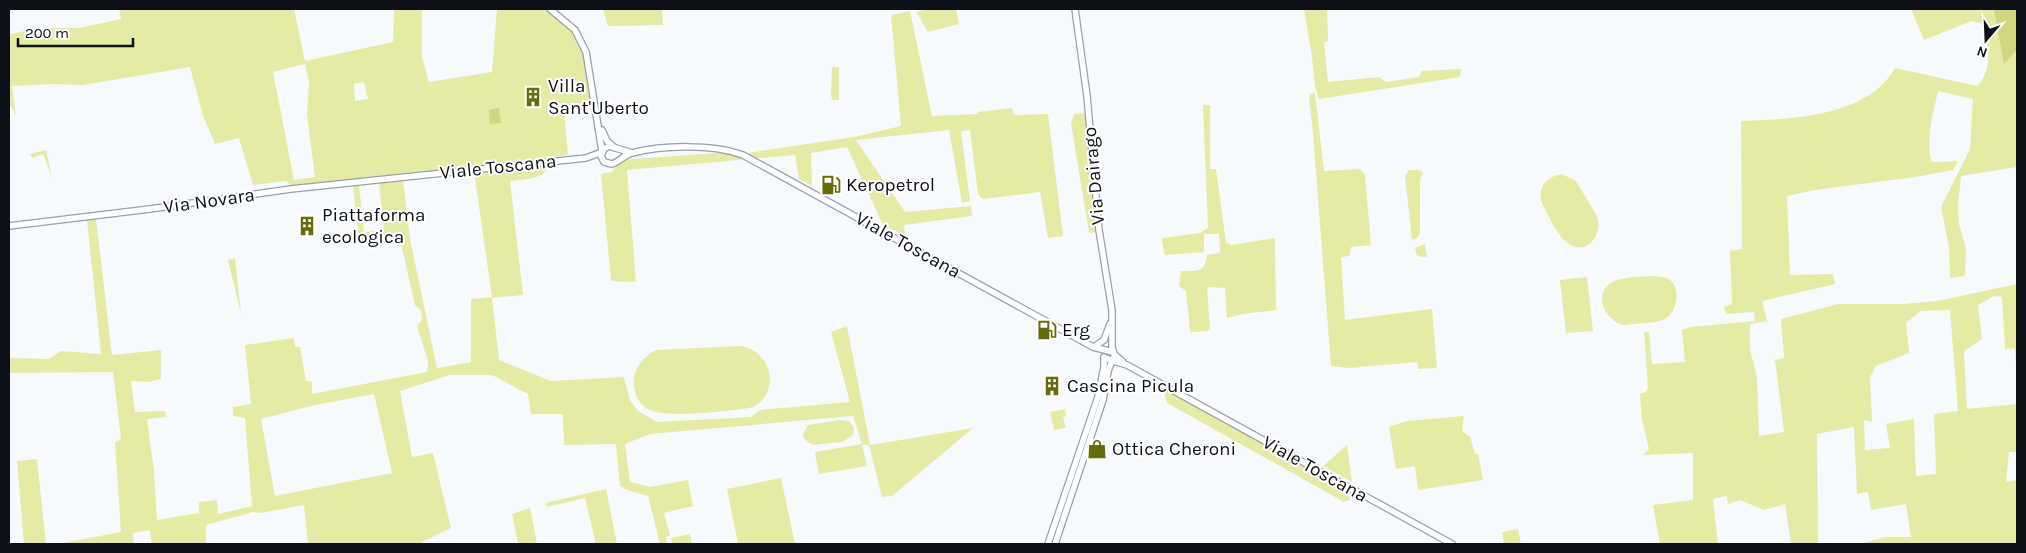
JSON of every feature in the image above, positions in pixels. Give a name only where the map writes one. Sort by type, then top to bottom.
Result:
[{"type":"street","points":[[550,9],[575,30],[582,39],[586,52],[604,162]]},
{"type":"street","name":"Via Dairago","points":[[1075,12],[1087,96],[1099,230],[1112,315],[1111,337]]},
{"type":"street","points":[[597,119],[607,141],[620,154],[619,160]]},
{"type":"street","name":"Viale Toscana","points":[[410,176],[586,158],[602,152],[606,147],[632,153],[699,147],[722,149],[746,156],[1093,347],[1104,355]]},
{"type":"street","name":"Viale Toscana","points":[[586,158],[612,164],[632,153]]},
{"type":"street","name":"Via Novara","points":[[9,226],[150,210],[291,189],[410,176]]},
{"type":"street","points":[[1093,347],[1104,340],[1112,315]]},
{"type":"street","points":[[1048,544],[1098,397],[1104,355],[1111,337]]},
{"type":"street","points":[[1055,544],[1103,400],[1113,355],[1111,337]]},
{"type":"street","points":[[1104,355],[1110,350],[1113,355]]},
{"type":"street","points":[[1104,355],[1108,360],[1113,355]]},
{"type":"street","name":"Viale Toscana","points":[[1113,355],[1126,365],[1452,544]]},
{"type":"shaded area","points":[[119,9],[294,9],[305,61],[393,42],[394,9],[422,10],[422,57],[429,82],[492,72],[497,9],[547,9],[574,31],[583,52],[592,104],[564,111],[568,155],[291,186],[286,181],[253,185],[239,138],[215,144],[203,116],[190,67],[83,85],[12,86],[16,116],[9,103],[9,34],[41,28],[79,28],[121,19]],"holes":[[[305,64],[309,82],[307,114],[315,177],[294,180],[273,72]],[[364,82],[368,99],[355,101],[354,84]]]},
{"type":"shaded area","points":[[603,9],[662,9],[663,25],[608,26]]},
{"type":"shaded area","points":[[928,9],[956,9],[959,24],[928,32],[916,12]]},
{"type":"shaded area","points":[[1304,9],[1327,9],[1328,41],[1324,43],[1328,82],[1379,77],[1386,82],[1419,77],[1422,71],[1461,69],[1460,77],[1319,99],[1315,87]]},
{"type":"shaded area","points":[[1911,9],[2017,9],[2017,167],[1961,176],[1958,206],[1959,224],[1966,249],[1965,276],[1950,278],[1949,248],[1941,207],[1970,149],[1973,99],[1938,91],[1929,143],[1931,160],[1933,162],[1958,161],[1953,170],[1815,190],[1787,196],[1790,275],[1833,274],[1835,284],[1762,301],[1767,321],[1750,324],[1750,350],[1757,377],[1759,436],[1784,432],[1775,360],[1784,358],[1781,319],[1838,304],[1903,304],[1937,301],[2017,284],[2017,382],[2015,348],[2005,349],[2002,297],[1994,296],[1978,305],[1982,339],[1964,351],[1967,409],[2017,404],[2017,452],[2009,452],[2006,482],[2017,480],[2017,544],[1860,544],[1885,537],[1911,537],[1906,504],[1871,510],[1868,492],[1857,494],[1854,427],[1817,434],[1818,544],[1791,544],[1785,504],[1764,510],[1740,500],[1728,504],[1727,496],[1713,499],[1718,544],[1660,544],[1653,505],[1693,500],[1693,453],[1643,455],[1649,449],[1642,419],[1640,394],[1646,392],[1648,388],[1644,332],[1649,332],[1652,364],[1685,362],[1682,330],[1691,327],[1755,321],[1754,312],[1726,314],[1724,307],[1732,304],[1730,251],[1742,249],[1741,121],[1805,116],[1848,106],[1867,97],[1883,84],[1895,68],[1977,86],[1982,80],[1988,64],[1988,47],[1981,23],[1972,21],[1924,40]],"holes":[[[1950,310],[1958,411],[1934,414],[1936,474],[1916,476],[1914,419],[1886,424],[1890,448],[1865,450],[1864,420],[1872,422],[1870,377],[1876,366],[1909,353],[1906,323],[1921,311]]]},
{"type":"shaded area","points":[[1994,10],[2017,10],[2017,50],[2004,64]]},
{"type":"shaded area","points":[[910,11],[932,116],[978,114],[978,112],[1012,108],[1014,115],[1048,114],[1063,236],[1048,238],[1040,192],[982,199],[978,194],[970,130],[961,131],[970,201],[962,203],[949,130],[856,140],[905,212],[971,206],[972,216],[904,225],[905,235],[883,225],[847,147],[811,153],[812,186],[799,179],[795,155],[627,170],[636,282],[611,281],[601,174],[612,172],[621,160],[716,153],[747,153],[854,137],[901,126],[891,15]]},
{"type":"shaded area","points":[[832,67],[839,67],[839,100],[832,100]]},
{"type":"shaded area","points":[[1315,93],[1324,171],[1360,169],[1365,175],[1371,245],[1351,247],[1350,255],[1341,258],[1345,320],[1432,309],[1437,368],[1418,369],[1417,362],[1349,368],[1331,366],[1309,97],[1310,94]]},
{"type":"shaded area","points":[[1203,105],[1210,105],[1210,169],[1216,169],[1226,243],[1231,245],[1275,238],[1276,310],[1227,318],[1225,288],[1207,287],[1210,329],[1208,331],[1192,332],[1190,331],[1186,291],[1179,286],[1181,271],[1199,270],[1204,265],[1207,255],[1220,253],[1219,234],[1204,234],[1204,252],[1165,255],[1162,242],[1163,238],[1200,233],[1208,228]]},
{"type":"shaded area","points":[[499,108],[501,123],[490,124],[489,110]]},
{"type":"shaded area","points":[[1083,113],[1087,116],[1097,232],[1089,233],[1071,123],[1074,114]]},
{"type":"shaded area","points":[[46,150],[52,177],[43,154],[32,158],[30,154],[25,155]]},
{"type":"shaded area","points":[[551,164],[539,176],[510,181],[523,295],[492,298],[499,360],[551,381],[624,377],[630,401],[638,411],[657,422],[751,417],[760,410],[850,402],[831,332],[847,326],[870,445],[973,428],[892,496],[882,497],[869,445],[862,445],[867,466],[819,474],[815,452],[862,444],[853,416],[650,434],[625,444],[630,482],[650,487],[688,480],[693,506],[664,513],[670,535],[666,537],[667,544],[660,544],[648,496],[620,486],[616,444],[564,445],[563,414],[531,414],[528,394],[492,375],[450,375],[400,391],[412,457],[433,453],[451,528],[422,542],[422,544],[308,544],[304,505],[261,513],[253,512],[206,525],[206,544],[152,544],[150,530],[133,533],[134,544],[57,544],[121,532],[115,443],[121,439],[113,372],[9,373],[9,358],[49,359],[61,351],[101,354],[87,220],[96,219],[112,355],[161,350],[161,379],[148,382],[131,381],[135,412],[165,411],[166,417],[147,419],[154,471],[157,520],[199,513],[199,502],[217,500],[218,514],[252,506],[245,418],[233,416],[233,407],[251,404],[245,345],[294,338],[295,347],[300,347],[306,381],[312,382],[312,394],[427,372],[428,361],[417,326],[422,320],[421,311],[415,305],[400,239],[359,240],[353,186],[359,185],[364,232],[384,230],[379,183],[403,180],[410,239],[437,368],[471,362],[471,299],[492,297],[474,171]],"holes":[[[374,394],[392,473],[275,496],[261,419],[315,405]]]},
{"type":"shaded area","points":[[1409,170],[1423,172],[1420,180],[1420,233],[1417,238],[1412,240],[1405,176]]},
{"type":"shaded area","points":[[1562,174],[1576,181],[1597,216],[1598,224],[1595,238],[1585,246],[1572,246],[1562,238],[1541,201],[1541,191],[1548,179]]},
{"type":"shaded area","points":[[1425,244],[1427,257],[1417,255],[1415,248]]},
{"type":"shaded area","points":[[235,258],[241,314],[228,260]]},
{"type":"shaded area","points":[[1587,277],[1593,331],[1566,333],[1560,280]]},
{"type":"shaded area","points":[[1632,277],[1664,277],[1675,286],[1676,303],[1667,317],[1654,322],[1624,325],[1611,319],[1602,300],[1603,293],[1611,283]]},
{"type":"shaded area","points":[[741,346],[751,349],[759,355],[769,372],[768,391],[763,399],[754,407],[707,413],[664,413],[645,407],[637,397],[634,379],[637,368],[647,356],[656,350]]},
{"type":"shaded area","points":[[1163,388],[1350,491],[1350,500],[1344,502],[1167,403]]},
{"type":"shaded area","points":[[1065,409],[1066,416],[1063,417],[1066,428],[1054,430],[1050,412]]},
{"type":"shaded area","points":[[1464,416],[1462,431],[1470,437],[1475,454],[1478,454],[1483,480],[1418,490],[1415,466],[1396,469],[1389,427],[1407,421]]},
{"type":"shaded area","points":[[840,420],[849,421],[854,428],[853,435],[842,442],[813,445],[804,439],[803,434],[808,425]]},
{"type":"shaded area","points":[[1347,445],[1352,482],[1323,466]]},
{"type":"shaded area","points":[[37,459],[46,544],[24,544],[17,461]]},
{"type":"shaded area","points":[[781,478],[795,544],[738,544],[727,489]]},
{"type":"shaded area","points":[[606,489],[617,544],[596,544],[585,498],[547,507],[545,503]]},
{"type":"shaded area","points":[[530,508],[537,544],[518,544],[512,514]]},
{"type":"shaded area","points":[[1518,529],[1521,544],[1504,544],[1502,532]]},
{"type":"shaded area","points":[[690,534],[692,544],[673,544],[671,538]]},
{"type":"place","name":"Villa Sant'Uberto","points":[[533,97]]},
{"type":"place","name":"Keropetrol","points":[[831,185]]},
{"type":"place","name":"Piattaforma ecologica","points":[[307,226]]},
{"type":"place","name":"Erg","points":[[1047,330]]},
{"type":"place","name":"Cascina Picula","points":[[1052,386]]},
{"type":"place","name":"Ottica Cheroni","points":[[1097,449]]}]
